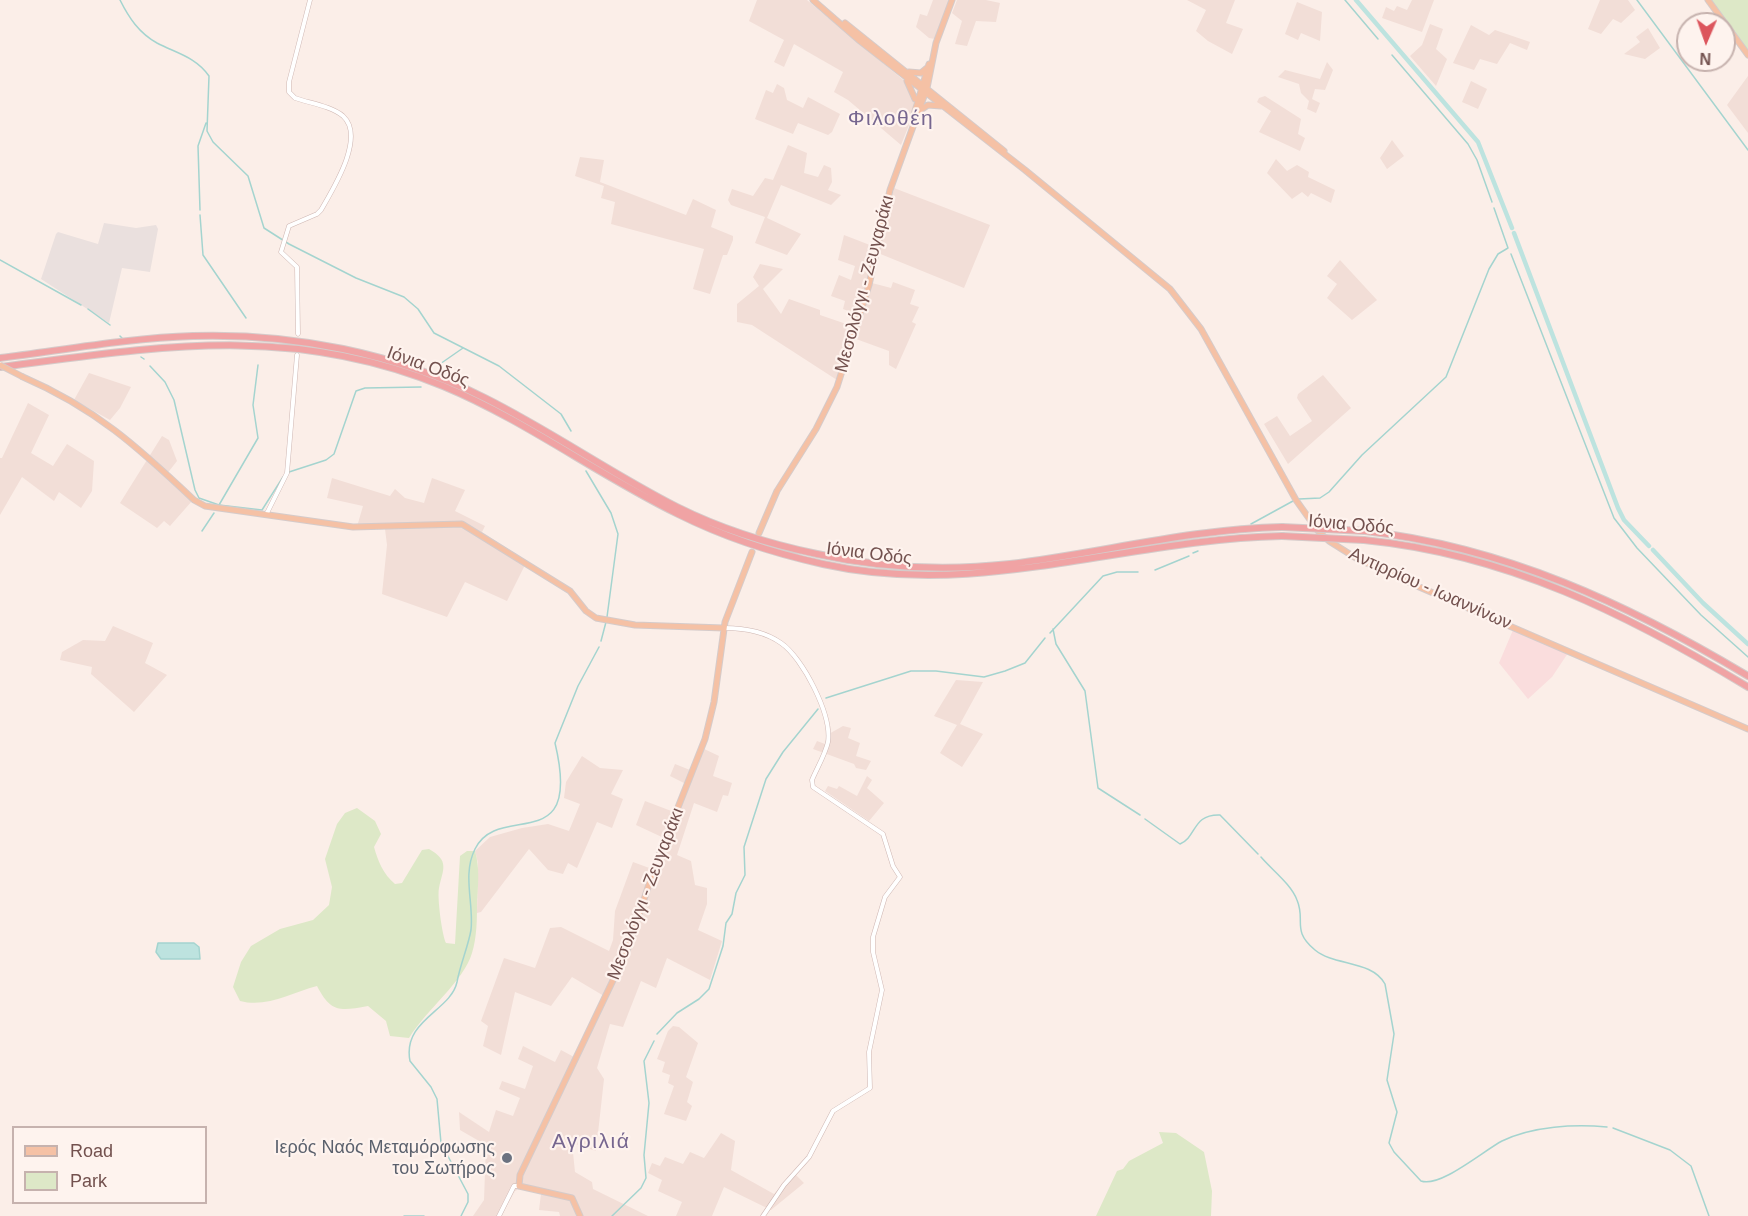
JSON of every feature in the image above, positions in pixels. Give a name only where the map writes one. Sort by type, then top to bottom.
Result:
[{"type":"highway","name":"Ιόνια Οδός","points":[[0,358],[191,336],[284,339],[352,351],[399,363],[482,396],[681,509],[760,539],[847,560],[916,567],[988,566],[1213,531],[1282,527],[1365,531],[1447,544],[1510,561],[1591,593],[1705,651],[1748,676]]},
{"type":"highway","name":"Ιόνια Οδός","points":[[0,366],[201,344],[269,345],[348,357],[422,378],[478,402],[641,495],[706,528],[779,553],[866,571],[933,576],[985,574],[1198,542],[1282,536],[1364,540],[1428,549],[1490,564],[1583,597],[1644,628],[1748,687]]},
{"type":"main road","name":"Αντιρρίου - Ιωαννίνων","points":[[813,0],[1151,272],[1185,307],[1201,329],[1296,500],[1318,531],[1329,541],[1356,558],[1407,582],[1748,729]]},
{"type":"main road","points":[[915,104],[924,88],[952,0]]},
{"type":"main road","points":[[1708,0],[1748,55]]},
{"type":"main road","points":[[904,72],[921,73],[929,70]]},
{"type":"main road","points":[[929,70],[932,88],[940,100]]},
{"type":"main road","points":[[904,72],[913,89],[915,104],[912,127]]},
{"type":"main road","name":"Αντιρρίου - Ιωαννίνων","points":[[924,88],[943,107],[1025,170]]},
{"type":"main road","name":"Μεσολόγγι - Ζευγαράκι","points":[[759,533],[777,491],[816,429],[837,387],[866,295],[890,189],[918,112],[924,88]]},
{"type":"main road","points":[[918,112],[928,105],[943,107]]},
{"type":"main road","points":[[0,366],[106,422],[137,445],[201,504],[352,527],[464,524],[570,591],[588,614],[596,618],[617,623],[724,628]]},
{"type":"main road","name":"Μεσολόγγι - Ζευγαράκι","points":[[519,1186],[523,1165],[621,966],[659,855],[705,739],[714,702],[724,628],[752,552]]},
{"type":"main road","points":[[519,1186],[568,1196],[576,1202],[580,1216]]},
{"type":"street","points":[[298,334],[297,267],[281,252],[282,244],[290,226],[321,210],[340,173],[351,142],[351,128],[342,116],[295,98],[289,92],[289,82],[310,0]]},
{"type":"street","points":[[266,515],[287,473],[297,355]]},
{"type":"street","points":[[724,628],[765,634],[791,651],[819,698],[827,727],[828,742],[813,778],[813,786],[884,835],[892,866],[900,878],[885,897],[873,937],[873,952],[882,990],[869,1052],[870,1089],[834,1112],[809,1157],[784,1185],[763,1216]]},
{"type":"street","points":[[499,1216],[514,1186],[519,1186]]},
{"type":"shaded area","points":[[757,0],[807,0],[907,83],[914,104],[911,120],[901,145],[848,100],[834,92],[843,72],[794,44],[784,67],[774,62],[784,40],[749,21]]},
{"type":"shaded area","points":[[933,0],[949,0],[935,39],[929,38],[916,27],[920,14],[927,16]]},
{"type":"shaded area","points":[[957,0],[986,0],[1000,3],[996,22],[976,21],[967,46],[955,44],[962,21],[952,13]]},
{"type":"shaded area","points":[[1187,0],[1235,0],[1226,23],[1243,29],[1232,54],[1208,41],[1196,31],[1206,10]]},
{"type":"shaded area","points":[[1412,0],[1434,0],[1422,32],[1382,18],[1386,7],[1394,11],[1397,6],[1407,10]]},
{"type":"shaded area","points":[[1600,0],[1628,0],[1635,10],[1621,23],[1613,19],[1601,34],[1588,29]]},
{"type":"shaded area","points":[[1297,2],[1322,12],[1320,41],[1301,33],[1298,40],[1285,34]]},
{"type":"shaded area","points":[[1430,24],[1443,29],[1436,49],[1447,59],[1436,86],[1410,56],[1422,45]]},
{"type":"shaded area","points":[[1471,25],[1489,35],[1495,30],[1530,42],[1527,50],[1510,43],[1497,64],[1480,59],[1474,70],[1453,63]]},
{"type":"shaded area","points":[[1648,28],[1660,48],[1645,59],[1624,54],[1640,42],[1636,37]]},
{"type":"shaded area","points":[[1327,62],[1333,70],[1325,90],[1315,89],[1312,99],[1320,103],[1316,113],[1307,109],[1309,101],[1301,93],[1299,84],[1278,77],[1285,70],[1320,79]]},
{"type":"shaded area","points":[[1748,76],[1748,133],[1727,105]]},
{"type":"shaded area","points":[[1471,81],[1487,89],[1478,109],[1462,102]]},
{"type":"shaded area","points":[[777,84],[784,88],[787,100],[803,108],[808,97],[840,114],[832,132],[828,135],[798,123],[793,134],[755,119],[766,90],[773,93]]},
{"type":"shaded area","points":[[1265,96],[1301,119],[1298,134],[1305,138],[1300,151],[1259,132],[1271,111],[1257,102],[1259,98]]},
{"type":"shaded area","points":[[1392,140],[1404,156],[1387,169],[1380,158]]},
{"type":"shaded area","points":[[788,145],[807,153],[804,173],[818,177],[824,165],[831,168],[832,182],[828,190],[841,195],[831,205],[781,185],[767,218],[801,234],[787,255],[755,243],[765,217],[731,205],[728,200],[732,189],[753,196],[765,178],[773,180]]},
{"type":"shaded area","points":[[580,157],[604,160],[600,182],[686,215],[693,199],[716,210],[711,227],[733,236],[733,240],[727,255],[723,255],[710,294],[693,289],[704,249],[611,224],[615,202],[601,198],[604,186],[575,176]]},
{"type":"shaded area","points":[[1276,159],[1287,171],[1297,165],[1309,172],[1308,177],[1335,190],[1331,203],[1311,193],[1308,197],[1302,192],[1292,199],[1267,173]]},
{"type":"shaded area","points":[[894,188],[990,225],[964,288],[878,253]]},
{"type":"shaded area","points":[[104,223],[136,228],[156,225],[158,229],[150,272],[122,268],[109,323],[41,279],[58,232],[98,244]]},
{"type":"shaded area","points":[[844,235],[875,247],[859,315],[843,309],[845,301],[831,296],[839,275],[851,280],[855,266],[838,260]]},
{"type":"shaded area","points":[[1340,260],[1377,300],[1352,320],[1327,298],[1337,284],[1327,276]]},
{"type":"shaded area","points":[[760,264],[783,269],[763,289],[781,314],[789,299],[820,310],[820,315],[855,327],[837,380],[752,325],[737,322],[737,304],[759,286],[753,277]]},
{"type":"shaded area","points":[[893,282],[915,290],[910,304],[919,307],[912,322],[916,324],[896,369],[889,365],[889,351],[856,339],[872,283],[891,288]]},
{"type":"shaded area","points":[[89,373],[131,387],[120,408],[110,420],[74,400]]},
{"type":"shaded area","points":[[1323,375],[1351,408],[1288,464],[1264,424],[1277,416],[1290,436],[1312,421],[1297,398],[1298,394]]},
{"type":"shaded area","points":[[28,403],[49,415],[31,453],[53,466],[67,444],[94,461],[92,491],[81,508],[59,492],[54,501],[22,477],[0,515],[0,458]]},
{"type":"shaded area","points":[[162,436],[169,440],[177,461],[166,475],[192,501],[170,526],[164,521],[157,528],[120,503]]},
{"type":"shaded area","points":[[332,478],[390,496],[395,489],[405,498],[424,503],[432,478],[465,490],[455,511],[485,526],[482,532],[527,561],[507,601],[465,582],[447,617],[382,594],[387,545],[385,529],[356,530],[363,506],[327,498]]},
{"type":"shaded area","points":[[113,626],[153,643],[145,663],[167,675],[134,712],[91,674],[92,667],[60,660],[62,652],[83,640],[105,641]]},
{"type":"shaded area","points":[[1513,630],[1568,653],[1552,677],[1528,699],[1499,663]]},
{"type":"shaded area","points":[[956,680],[983,682],[960,724],[983,734],[962,767],[940,753],[957,725],[934,716]]},
{"type":"shaded area","points":[[843,726],[851,728],[848,738],[860,743],[856,756],[871,761],[866,770],[856,768],[854,764],[813,749],[817,741],[825,744],[827,735]]},
{"type":"shaded area","points":[[700,747],[719,756],[713,776],[732,783],[728,796],[723,795],[717,812],[694,803],[677,855],[691,861],[695,885],[707,888],[707,904],[698,930],[722,941],[710,980],[667,958],[656,988],[641,981],[623,1027],[610,1024],[597,1068],[604,1079],[596,1151],[572,1143],[575,1172],[592,1182],[593,1189],[648,1216],[560,1216],[559,1212],[539,1210],[541,1194],[519,1189],[515,1191],[501,1216],[473,1216],[484,1200],[486,1145],[460,1130],[459,1112],[489,1132],[496,1110],[513,1116],[520,1098],[499,1089],[502,1081],[525,1089],[533,1066],[518,1059],[523,1046],[555,1062],[561,1050],[574,1057],[604,996],[572,977],[551,1006],[515,992],[501,1055],[483,1046],[488,1026],[481,1021],[504,958],[535,968],[550,928],[561,927],[609,951],[613,940],[615,911],[633,862],[652,869],[664,838],[636,825],[645,801],[674,812],[686,784],[670,776],[675,764],[690,770]]},
{"type":"shaded area","points":[[582,756],[600,768],[623,770],[611,794],[623,799],[612,828],[597,822],[577,868],[568,863],[563,874],[548,870],[529,849],[481,912],[477,913],[478,863],[475,851],[490,837],[522,828],[548,824],[569,831],[580,804],[564,798],[566,782]]},
{"type":"shaded area","points":[[867,776],[872,780],[867,788],[884,803],[869,821],[825,791],[828,786],[837,789],[839,786],[857,796]]},
{"type":"shaded area","points":[[673,1026],[679,1027],[698,1043],[686,1077],[693,1082],[687,1102],[692,1106],[686,1121],[664,1114],[674,1086],[668,1083],[670,1075],[662,1072],[665,1062],[657,1059],[668,1031]]},
{"type":"shaded area","points":[[721,1133],[735,1141],[731,1170],[774,1194],[794,1173],[804,1183],[771,1210],[724,1187],[712,1216],[676,1216],[682,1202],[658,1191],[662,1180],[648,1173],[652,1163],[660,1166],[665,1157],[683,1164],[690,1152],[704,1158]]},
{"type":"green space","points":[[1711,0],[1748,0],[1748,50],[1736,34],[1736,12],[1720,12]]},
{"type":"green space","points":[[357,808],[375,821],[381,834],[374,847],[384,872],[395,884],[402,883],[422,850],[429,849],[440,857],[443,870],[439,899],[446,943],[455,944],[460,856],[467,851],[475,851],[477,857],[477,921],[475,941],[468,964],[409,1038],[390,1036],[386,1021],[368,1006],[343,1009],[332,1006],[317,986],[260,1003],[240,1001],[233,987],[241,962],[251,946],[280,929],[313,920],[329,905],[332,887],[325,859],[337,824],[345,813]]},
{"type":"green space","points":[[1159,1132],[1176,1133],[1204,1152],[1212,1191],[1211,1216],[1096,1216],[1117,1171],[1123,1169],[1129,1161],[1163,1143]]},
{"type":"water","points":[[158,943],[194,943],[199,947],[200,959],[161,959],[156,952]]},
{"type":"waterway","points":[[120,0],[131,19],[145,35],[192,60],[209,76],[207,131],[213,142],[248,176],[264,228],[289,244],[356,278],[404,297],[418,309],[434,333],[499,366],[561,414],[571,431]]},
{"type":"waterway","points":[[1345,0],[1378,39]]},
{"type":"waterway","points":[[1356,0],[1478,142],[1512,228]]},
{"type":"waterway","points":[[1637,0],[1748,150]]},
{"type":"waterway","points":[[1392,55],[1468,144],[1477,160],[1492,202]]},
{"type":"waterway","points":[[200,210],[198,146],[206,123]]},
{"type":"waterway","points":[[1299,499],[1320,498],[1329,492],[1362,455],[1446,377],[1489,269],[1498,254],[1508,248],[1494,208]]},
{"type":"waterway","points":[[200,215],[203,255],[246,318]]},
{"type":"waterway","points":[[1514,233],[1618,508],[1624,520],[1649,546]]},
{"type":"waterway","points":[[1511,254],[1614,518],[1637,548],[1701,615],[1748,657]]},
{"type":"waterway","points":[[0,260],[81,305]]},
{"type":"waterway","points":[[88,309],[110,325]]},
{"type":"waterway","points":[[440,364],[463,348]]},
{"type":"waterway","points":[[219,505],[258,438],[253,405],[258,365]]},
{"type":"waterway","points":[[150,366],[165,382],[174,400],[195,490],[199,498],[219,505],[262,510],[283,477]]},
{"type":"waterway","points":[[289,472],[326,460],[334,454],[356,391],[365,388],[421,387]]},
{"type":"waterway","points":[[586,471],[611,513],[618,534],[607,617]]},
{"type":"waterway","points":[[1251,524],[1293,501]]},
{"type":"waterway","points":[[202,531],[214,513]]},
{"type":"waterway","points":[[1653,550],[1703,603],[1748,644]]},
{"type":"waterway","points":[[1193,553],[1198,551]]},
{"type":"waterway","points":[[1155,570],[1189,556]]},
{"type":"waterway","points":[[1050,633],[1103,576],[1117,572],[1138,572]]},
{"type":"waterway","points":[[601,641],[606,622]]},
{"type":"waterway","points":[[1053,629],[1056,644],[1085,691],[1098,788],[1140,815]]},
{"type":"waterway","points":[[826,698],[911,671],[936,671],[984,677],[1025,663],[1045,638]]},
{"type":"waterway","points":[[461,1216],[468,1202],[468,1194],[441,1143],[437,1099],[431,1087],[410,1061],[409,1047],[413,1035],[446,1001],[457,982],[471,930],[469,869],[475,849],[486,835],[502,828],[534,822],[548,815],[558,802],[561,779],[555,743],[578,686],[599,647]]},
{"type":"waterway","points":[[657,1034],[677,1013],[699,999],[709,989],[723,946],[726,923],[732,914],[736,893],[745,875],[744,847],[766,779],[783,752],[818,709]]},
{"type":"waterway","points":[[1145,819],[1180,844],[1204,818],[1220,815],[1258,854]]},
{"type":"waterway","points":[[1261,857],[1294,894],[1299,907],[1301,931],[1308,943],[1323,955],[1371,971],[1385,984],[1394,1034],[1387,1080],[1397,1112],[1389,1143],[1394,1152],[1421,1181],[1429,1182],[1450,1174],[1502,1141],[1527,1132],[1568,1126],[1607,1127]]},
{"type":"waterway","points":[[612,1216],[641,1188],[646,1178],[644,1155],[649,1103],[644,1061],[654,1041]]},
{"type":"waterway","points":[[1613,1128],[1670,1150],[1691,1166],[1709,1216]]},
{"type":"waterway","points":[[404,1216],[424,1216]]},
{"type":"place","name":"Ιερός Ναός Μεταμόρφωσης του Σωτήρος","points":[[507,1158]]},
{"type":"district","name":"Φιλοθέη","points":[[891,119]]},
{"type":"district","name":"Αγριλιά","points":[[591,1142]]}]
